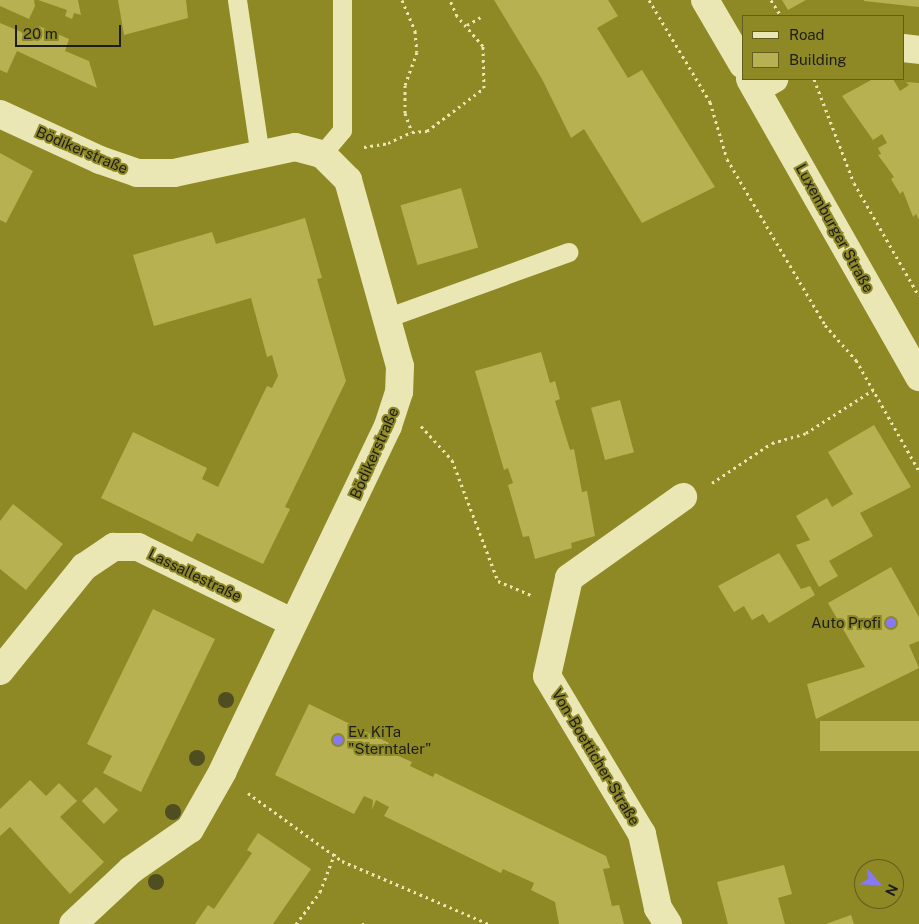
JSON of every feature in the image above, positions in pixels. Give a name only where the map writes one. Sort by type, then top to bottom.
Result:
[{"type":"street","points":[[705,0],[742,63]]},
{"type":"street","points":[[904,48],[919,50]]},
{"type":"street","name":"Luxemburger Straße","points":[[760,82],[919,377]]},
{"type":"street","name":"Bödikerstraße","points":[[0,114],[100,160],[137,173],[174,173],[295,147],[322,154],[348,180],[400,366],[395,405],[222,771],[190,829],[131,870],[73,924]]},
{"type":"street","name":"Von-Boetticher-Straße","points":[[668,924],[658,908],[642,834],[547,676],[569,578],[683,497]]},
{"type":"street","name":"Lassallestraße","points":[[0,671],[84,568],[114,547],[138,547],[292,622]]},
{"type":"lane","points":[[237,0],[260,155]]},
{"type":"lane","points":[[322,154],[342,130],[342,0]]},
{"type":"lane","points":[[386,318],[568,252]]},
{"type":"path","points":[[402,0],[415,30],[417,52],[404,85],[405,113],[412,132],[427,131],[484,88],[482,46],[467,25],[457,16],[450,0]]},
{"type":"path","points":[[649,0],[710,102],[727,159],[825,326],[856,360],[919,471]]},
{"type":"path","points":[[771,0],[780,15]]},
{"type":"path","points":[[467,25],[481,17]]},
{"type":"path","points":[[814,80],[854,183],[919,296]]},
{"type":"path","points":[[683,497],[694,496],[772,443],[806,433],[873,390]]},
{"type":"path","points":[[395,405],[432,436],[452,460],[498,581],[538,598],[561,614]]},
{"type":"path","points":[[222,771],[277,815],[335,853],[342,861],[489,924]]},
{"type":"path","points":[[296,924],[320,892],[335,853]]},
{"type":"path","points":[[362,924],[367,924]]},
{"type":"building","points":[[0,0],[34,0],[35,6],[29,19],[0,6]]},
{"type":"building","points":[[38,0],[78,0],[81,15],[74,13],[72,19],[65,16],[67,10]]},
{"type":"building","points":[[118,0],[186,0],[188,18],[124,35]]},
{"type":"building","points":[[494,0],[608,0],[618,16],[597,28],[628,78],[642,70],[715,187],[642,223],[584,129],[571,138],[542,79]]},
{"type":"building","points":[[782,0],[806,0],[788,10]]},
{"type":"building","points":[[864,0],[919,0],[919,7],[864,1]]},
{"type":"building","points":[[0,23],[31,36],[39,26],[69,39],[65,51],[89,61],[97,88],[17,51],[7,73],[0,70]]},
{"type":"building","points":[[871,80],[894,80],[900,91],[909,85],[906,82],[919,83],[919,220],[916,214],[913,217],[903,191],[900,194],[891,179],[894,177],[878,155],[881,154],[878,148],[887,143],[882,134],[873,140],[842,96]]},
{"type":"building","points":[[0,153],[33,171],[6,223],[0,220]]},
{"type":"building","points":[[461,188],[478,248],[418,265],[400,205]]},
{"type":"building","points":[[305,218],[322,278],[317,279],[346,381],[285,507],[290,509],[263,564],[197,533],[192,542],[101,498],[133,432],[207,468],[202,479],[218,487],[267,386],[272,388],[278,376],[272,355],[267,357],[251,298],[154,326],[133,255],[212,232],[216,244]]},
{"type":"building","points":[[541,352],[550,383],[555,381],[560,399],[555,401],[570,450],[574,449],[582,492],[587,491],[595,536],[571,543],[572,548],[535,559],[529,536],[523,537],[508,485],[513,483],[508,468],[504,470],[475,371]]},
{"type":"building","points":[[620,400],[634,452],[605,460],[591,408]]},
{"type":"building","points":[[874,425],[911,487],[860,513],[873,536],[829,561],[838,576],[819,587],[796,545],[810,540],[796,516],[827,498],[832,507],[853,494],[828,452]]},
{"type":"building","points":[[13,504],[63,544],[26,590],[0,569],[0,521]]},
{"type":"building","points":[[779,553],[801,589],[810,586],[815,595],[769,623],[763,614],[752,620],[744,606],[734,612],[718,586]]},
{"type":"building","points":[[891,567],[919,617],[919,641],[909,645],[919,668],[816,719],[807,684],[865,667],[828,603]]},
{"type":"building","points":[[153,609],[215,639],[141,792],[103,773],[112,756],[87,744]]},
{"type":"building","points":[[309,704],[389,743],[385,750],[412,762],[410,766],[433,777],[435,773],[606,856],[610,868],[603,869],[612,906],[619,905],[624,924],[559,924],[555,902],[531,890],[534,883],[503,869],[501,873],[384,816],[389,807],[376,800],[372,810],[373,800],[364,796],[354,814],[275,775]]},
{"type":"building","points":[[820,721],[919,721],[919,751],[820,751]]},
{"type":"building","points":[[30,780],[46,796],[59,783],[77,801],[60,817],[104,862],[70,894],[10,827],[0,836],[0,809]]},
{"type":"building","points":[[96,787],[118,810],[104,824],[82,801]]},
{"type":"building","points":[[258,833],[311,869],[273,924],[195,924],[208,905],[214,909],[252,853],[247,850]]},
{"type":"building","points":[[784,865],[792,894],[778,898],[785,924],[728,924],[717,882]]},
{"type":"building","points":[[851,915],[854,924],[826,924]]},
{"type":"place","name":"Auto Profi","points":[[891,623]]},
{"type":"place","name":"Ev. KiTa \"Sterntaler\"","points":[[338,740]]}]
